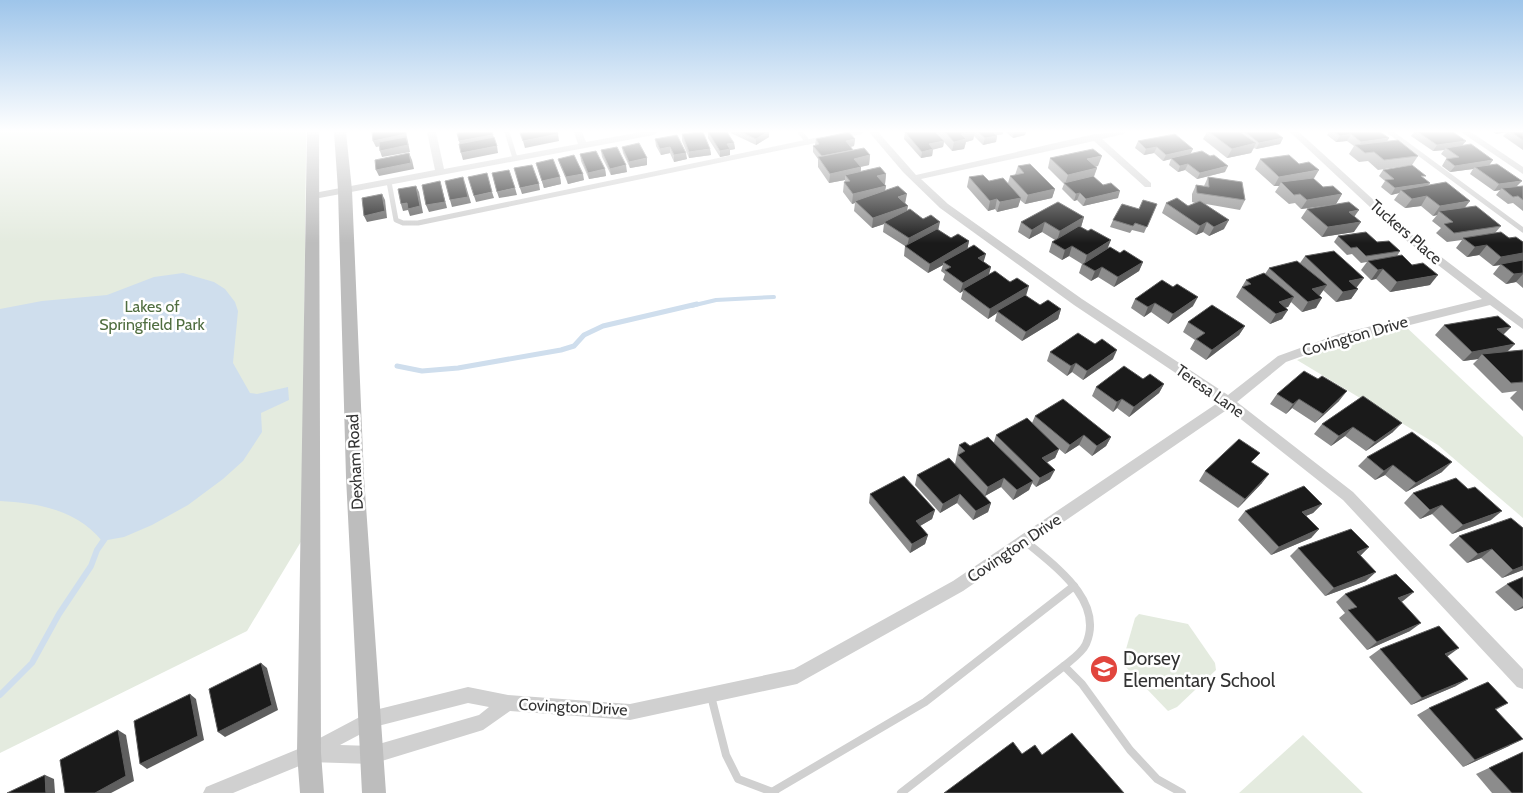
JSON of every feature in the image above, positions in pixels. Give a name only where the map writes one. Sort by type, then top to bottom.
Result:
[{"type":"street","points":[[312,793],[309,753],[314,169]]},
{"type":"street","name":"Dexham Road","points":[[343,169],[356,477],[374,793]]},
{"type":"street","points":[[314,196],[456,169]]},
{"type":"street","name":"Teresa Lane","points":[[906,169],[944,206],[1070,296],[1228,402],[1348,496],[1523,681]]},
{"type":"street","points":[[914,178],[954,169]]},
{"type":"street","points":[[1130,169],[1148,185]]},
{"type":"street","name":"Tuckers Place","points":[[1334,169],[1407,236],[1523,325]]},
{"type":"street","name":"Covington Drive","points":[[212,793],[309,753],[370,719],[468,695],[508,703],[630,712],[797,676],[958,586],[1228,402],[1282,359],[1338,338],[1491,301]]},
{"type":"street","name":"Covington Drive","points":[[309,753],[372,756],[483,722],[508,703]]},
{"type":"lane","points":[[389,182],[396,220],[403,223],[418,223],[678,169]]},
{"type":"lane","points":[[1440,169],[1523,230]]},
{"type":"lane","points":[[901,793],[1064,666],[1086,645],[1091,618],[1074,586],[1024,541]]},
{"type":"lane","points":[[711,695],[726,755],[738,779],[774,792],[925,702],[1074,586]]},
{"type":"lane","points":[[1064,666],[1082,684],[1130,750],[1157,779],[1182,793]]},
{"type":"green space","name":"Lakes of Springfield Park","points":[[0,169],[306,169],[302,540],[247,631],[0,753]]},
{"type":"green space","points":[[1404,325],[1523,437],[1523,518],[1438,445],[1297,360],[1379,330]]},
{"type":"green space","points":[[1139,614],[1188,624],[1215,663],[1216,670],[1177,707],[1168,711],[1122,663],[1135,618]]},
{"type":"green space","points":[[1303,735],[1363,793],[1239,793]]},
{"type":"water","points":[[183,273],[214,282],[225,289],[235,302],[238,311],[233,363],[250,393],[257,394],[288,387],[289,400],[261,413],[262,432],[243,461],[223,479],[188,505],[152,525],[124,537],[102,541],[92,530],[69,515],[42,506],[0,501],[0,309],[42,301],[107,295],[154,277]]},
{"type":"building","points":[[514,169],[533,169],[539,184],[520,188]]},
{"type":"building","points":[[538,169],[557,169],[560,177],[542,181]]},
{"type":"building","points":[[562,169],[581,169],[583,174],[566,177]]},
{"type":"building","points":[[586,169],[605,169],[588,173]]},
{"type":"building","points":[[826,169],[852,169],[830,174]]},
{"type":"building","points":[[871,169],[882,169],[886,174],[877,176],[886,186],[853,194],[844,182],[850,181],[845,175]]},
{"type":"building","points":[[1021,169],[1035,169],[1055,189],[1028,195],[1010,176],[1024,173]]},
{"type":"building","points":[[1062,169],[1093,169],[1068,175]]},
{"type":"building","points":[[1195,169],[1216,169],[1200,173]]},
{"type":"building","points":[[1271,169],[1319,170],[1279,177]]},
{"type":"building","points":[[1417,169],[1426,176],[1421,176],[1430,183],[1395,188],[1385,180],[1394,179],[1383,170]]},
{"type":"building","points":[[1478,169],[1504,169],[1522,181],[1499,184]]},
{"type":"building","points":[[509,170],[515,188],[497,192],[492,173]]},
{"type":"building","points":[[487,173],[492,192],[474,196],[468,177]]},
{"type":"building","points":[[983,175],[989,181],[1003,178],[1021,198],[1000,202],[997,199],[990,201],[969,177]]},
{"type":"building","points":[[1093,176],[1103,185],[1111,183],[1120,191],[1086,199],[1080,193],[1076,194],[1064,183]]},
{"type":"building","points":[[463,177],[468,197],[450,200],[445,181]]},
{"type":"building","points":[[1208,177],[1242,182],[1245,200],[1197,193],[1196,185],[1209,187]]},
{"type":"building","points":[[1313,178],[1323,187],[1333,186],[1342,194],[1307,200],[1300,194],[1294,195],[1281,182]]},
{"type":"building","points":[[440,181],[445,202],[426,205],[422,185]]},
{"type":"building","points":[[1446,182],[1470,201],[1440,206],[1427,196],[1412,199],[1401,190]]},
{"type":"building","points":[[416,186],[420,206],[408,209],[407,203],[401,204],[398,189]]},
{"type":"building","points":[[898,186],[907,194],[898,197],[908,206],[873,218],[855,201]]},
{"type":"building","points":[[1523,186],[1523,200],[1518,196],[1513,197],[1502,188]]},
{"type":"building","points":[[382,194],[385,211],[364,216],[362,198]]},
{"type":"building","points":[[1177,198],[1188,206],[1200,201],[1229,220],[1214,227],[1207,222],[1200,226],[1166,203]]},
{"type":"building","points":[[1143,200],[1157,204],[1147,227],[1135,223],[1133,226],[1113,220],[1122,204],[1139,209]]},
{"type":"building","points":[[1058,202],[1084,217],[1060,231],[1045,222],[1032,230],[1021,222]]},
{"type":"building","points":[[1349,202],[1359,210],[1349,212],[1361,222],[1328,227],[1307,209]]},
{"type":"building","points":[[1476,206],[1501,226],[1454,233],[1444,224],[1453,222],[1439,211]]},
{"type":"building","points":[[910,209],[923,219],[931,215],[940,222],[909,238],[884,222]]},
{"type":"building","points":[[1079,226],[1088,231],[1091,229],[1111,240],[1087,255],[1072,246],[1065,250],[1052,242]]},
{"type":"building","points":[[937,229],[951,238],[958,234],[969,241],[930,264],[905,246]]},
{"type":"building","points":[[1366,232],[1377,242],[1389,241],[1400,251],[1366,256],[1357,247],[1351,248],[1338,236]]},
{"type":"building","points":[[1501,232],[1509,238],[1516,237],[1523,242],[1523,253],[1501,257],[1487,245],[1475,247],[1463,238]]},
{"type":"building","points":[[974,245],[986,254],[978,258],[991,267],[963,283],[945,270],[951,267],[943,262]]},
{"type":"building","points":[[1110,247],[1120,253],[1124,250],[1143,262],[1118,277],[1102,267],[1095,271],[1083,264]]},
{"type":"building","points":[[1334,251],[1364,278],[1349,281],[1358,289],[1343,292],[1305,256]]},
{"type":"building","points":[[1402,255],[1412,265],[1423,263],[1438,275],[1397,282],[1383,269],[1378,270],[1368,261]]},
{"type":"building","points":[[1523,260],[1523,273],[1514,274],[1501,264]]},
{"type":"building","points":[[1297,261],[1327,285],[1312,289],[1322,298],[1308,302],[1269,268]]},
{"type":"building","points":[[995,271],[1010,282],[1017,278],[1029,286],[990,309],[963,289]]},
{"type":"building","points":[[1264,273],[1294,297],[1279,302],[1288,310],[1276,314],[1242,287],[1251,284],[1246,280]]},
{"type":"building","points":[[1162,280],[1173,287],[1177,284],[1198,297],[1173,314],[1155,303],[1148,307],[1135,299]]},
{"type":"building","points":[[1025,295],[1040,305],[1048,300],[1061,309],[1026,332],[997,311]]},
{"type":"building","points":[[1212,305],[1245,326],[1212,350],[1196,339],[1205,333],[1188,322]]},
{"type":"building","points":[[1498,316],[1511,327],[1497,329],[1515,344],[1472,352],[1444,325]]},
{"type":"building","points":[[1078,333],[1095,344],[1102,339],[1117,350],[1087,371],[1076,363],[1071,366],[1050,352]]},
{"type":"building","points":[[1523,350],[1523,382],[1511,383],[1482,354]]},
{"type":"building","points":[[1124,366],[1143,379],[1150,374],[1164,384],[1134,407],[1122,399],[1117,402],[1096,387]]},
{"type":"building","points":[[1304,371],[1318,379],[1322,376],[1347,391],[1323,414],[1299,399],[1293,404],[1277,394]]},
{"type":"building","points":[[1363,396],[1402,423],[1375,442],[1353,427],[1339,436],[1322,424]]},
{"type":"building","points":[[1063,399],[1111,437],[1097,446],[1084,435],[1070,445],[1035,416]]},
{"type":"building","points":[[1027,418],[1059,449],[1042,458],[1055,470],[1040,478],[996,435]]},
{"type":"building","points":[[1412,432],[1452,462],[1416,483],[1393,465],[1384,471],[1367,457]]},
{"type":"building","points":[[988,437],[1033,481],[1017,490],[1004,478],[988,487],[958,455],[965,451],[959,445],[965,442],[970,446]]},
{"type":"building","points":[[1239,439],[1260,453],[1251,462],[1269,474],[1245,499],[1205,471]]},
{"type":"building","points":[[949,458],[991,503],[976,511],[960,494],[943,504],[917,475]]},
{"type":"building","points":[[904,476],[935,510],[916,521],[928,535],[912,544],[870,494]]},
{"type":"building","points":[[1456,478],[1468,489],[1475,487],[1502,511],[1463,525],[1442,505],[1430,510],[1413,493]]},
{"type":"building","points":[[1304,486],[1322,504],[1302,512],[1319,529],[1279,547],[1245,511]]},
{"type":"building","points":[[1511,518],[1523,528],[1523,566],[1513,570],[1492,549],[1478,554],[1459,536]]},
{"type":"building","points":[[1351,529],[1369,547],[1357,552],[1376,572],[1334,588],[1298,548]]},
{"type":"building","points":[[1396,574],[1414,592],[1398,598],[1421,623],[1377,642],[1348,610],[1357,607],[1345,594]]},
{"type":"building","points":[[1523,577],[1523,599],[1507,584]]},
{"type":"building","points":[[1439,626],[1459,648],[1445,654],[1468,679],[1422,698],[1380,649]]},
{"type":"building","points":[[261,663],[272,705],[218,732],[209,689]]},
{"type":"building","points":[[1488,682],[1508,703],[1495,709],[1523,739],[1475,760],[1429,708]]},
{"type":"building","points":[[190,694],[198,736],[140,764],[134,721]]},
{"type":"building","points":[[118,730],[126,776],[95,793],[65,793],[60,760]]},
{"type":"building","points":[[1072,733],[1124,793],[944,793],[1013,742],[1022,754],[1035,745],[1042,755]]},
{"type":"building","points":[[1523,752],[1523,793],[1512,793],[1489,768]]},
{"type":"building","points":[[45,775],[46,793],[7,793]]},
{"type":"waterway","points":[[691,306],[716,300],[774,297]]},
{"type":"waterway","points":[[397,366],[422,371],[458,368],[561,350],[574,346],[584,335],[603,326],[697,304]]},
{"type":"waterway","points":[[0,695],[32,663],[59,614],[91,566],[97,550],[106,537]]},
{"type":"place","name":"Dorsey Elementary School","points":[[1104,669]]}]
